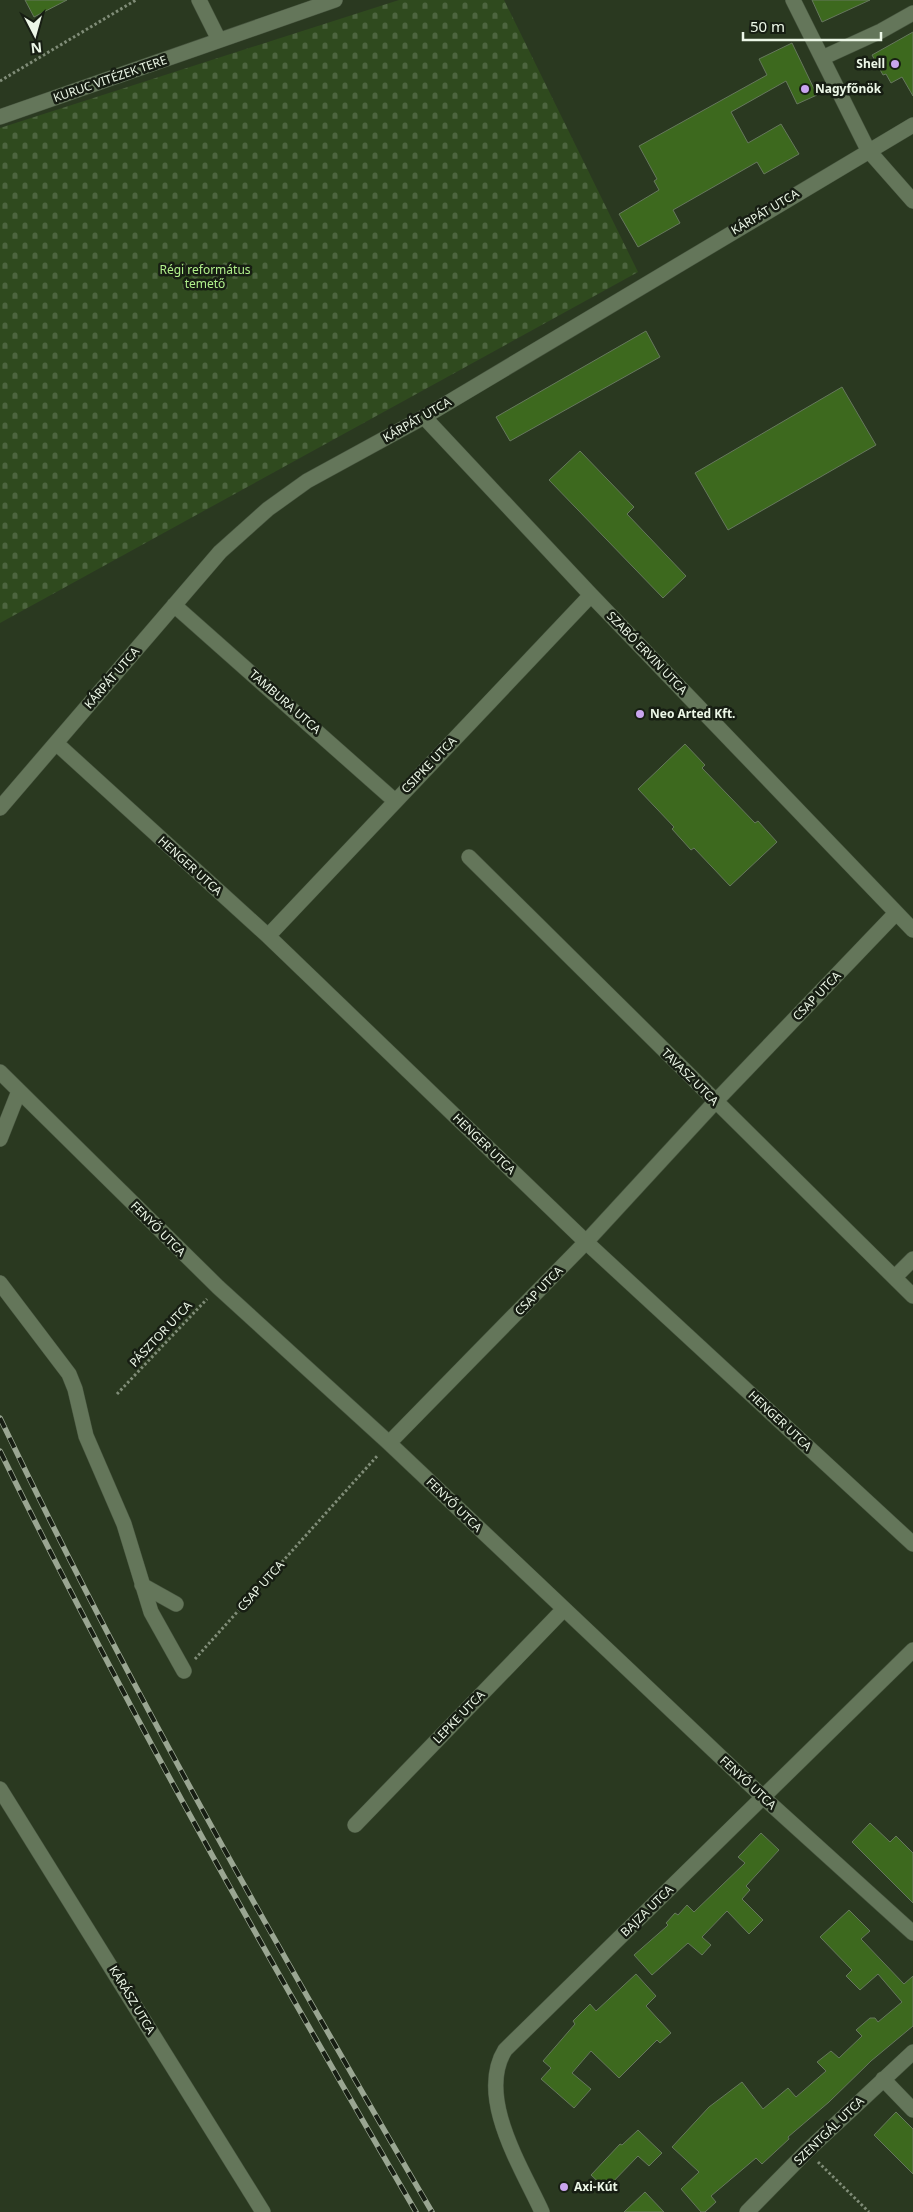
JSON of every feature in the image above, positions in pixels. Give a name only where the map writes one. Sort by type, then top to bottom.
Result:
[{"type":"street","points":[[199,0],[219,40]]},
{"type":"street","name":"KURUC VITÉZEK TERE","points":[[0,117],[335,0]]},
{"type":"street","points":[[793,0],[868,150],[913,201]]},
{"type":"street","points":[[822,58],[881,31],[913,13]]},
{"type":"street","name":"KÁRPÁT UTCA","points":[[0,808],[220,552],[268,509],[308,481],[424,417],[868,150],[913,125]]},
{"type":"street","name":"SZABÓ ERVIN UTCA","points":[[424,417],[591,595],[913,930]]},
{"type":"street","name":"CSIPKE UTCA","points":[[268,936],[591,595]]},
{"type":"street","name":"TAMBURA UTCA","points":[[174,605],[396,801]]},
{"type":"street","name":"HENGER UTCA","points":[[56,743],[268,936],[586,1242],[913,1544]]},
{"type":"street","name":"TAVASZ UTCA","points":[[468,858],[913,1296]]},
{"type":"street","name":"CSAP UTCA","points":[[389,1443],[586,1242],[715,1102],[896,913]]},
{"type":"street","name":"FENYŐ UTCA","points":[[0,1072],[218,1287],[389,1443],[563,1610],[764,1798],[913,1933]]},
{"type":"street","points":[[0,1140],[19,1091]]},
{"type":"street","points":[[895,1277],[913,1259]]},
{"type":"street","points":[[0,1283],[69,1374],[75,1389],[86,1436],[124,1524],[151,1612],[184,1671]]},
{"type":"street","points":[[142,1586],[176,1604]]},
{"type":"street","name":"LEPKE UTCA","points":[[355,1825],[563,1610]]},
{"type":"street","name":"BAJZA UTCA","points":[[542,2212],[507,2137],[501,2118],[496,2082],[498,2064],[502,2056],[512,2041],[764,1798],[913,1650]]},
{"type":"street","name":"KÁRÁSZ UTCA","points":[[0,1788],[198,2111],[263,2212]]},
{"type":"street","name":"SZENTGÁL UTCA","points":[[747,2212],[807,2151],[913,2052]]},
{"type":"street","points":[[883,2079],[913,2110]]},
{"type":"path","points":[[0,81],[136,0]]},
{"type":"path","name":"PÁSZTOR UTCA","points":[[117,1394],[218,1287]]},
{"type":"path","name":"CSAP UTCA","points":[[184,1671],[389,1443]]},
{"type":"path","points":[[807,2151],[869,2212]]},
{"type":"green space","name":"Régi református temető","points":[[399,0],[504,0],[638,272],[0,623],[0,128]]},
{"type":"building","points":[[25,0],[67,0],[34,17]]},
{"type":"building","points":[[812,0],[870,0],[822,22]]},
{"type":"building","name":"Shell","points":[[913,32],[913,96],[902,77],[891,83],[886,74],[883,75],[872,55]]},
{"type":"building","points":[[792,43],[817,95],[797,104],[786,81],[731,112],[748,143],[781,124],[799,154],[764,174],[757,162],[673,210],[680,223],[638,247],[619,214],[659,190],[654,181],[657,179],[639,146],[767,75],[759,59]]},
{"type":"building","points":[[646,331],[660,357],[510,441],[496,417]]},
{"type":"building","points":[[842,387],[876,445],[728,530],[695,473]]},
{"type":"building","points":[[580,451],[634,507],[627,514],[686,576],[663,598],[549,480]]},
{"type":"building","points":[[685,744],[705,765],[702,768],[755,823],[758,821],[777,842],[730,886],[694,848],[691,850],[672,829],[674,827],[638,789]]},
{"type":"building","points":[[870,1823],[890,1842],[896,1836],[913,1853],[913,1903],[852,1842]]},
{"type":"building","points":[[761,1833],[779,1850],[746,1886],[750,1890],[742,1899],[763,1920],[749,1934],[727,1911],[702,1937],[711,1945],[702,1955],[688,1943],[652,1975],[634,1955],[668,1925],[666,1923],[675,1913],[678,1915],[687,1905],[694,1912],[745,1863],[738,1857]]},
{"type":"building","points":[[849,1910],[870,1931],[861,1939],[904,1984],[913,1976],[913,2026],[871,2061],[829,2102],[788,2137],[789,2139],[762,2164],[756,2158],[711,2196],[716,2202],[705,2212],[701,2212],[681,2189],[699,2172],[672,2147],[709,2107],[742,2082],[763,2109],[788,2088],[796,2097],[826,2071],[817,2062],[831,2051],[839,2058],[862,2036],[856,2030],[870,2018],[875,2018],[878,2022],[902,2002],[878,1974],[860,1990],[846,1976],[852,1970],[820,1937]]},
{"type":"building","points":[[636,1974],[656,1996],[646,2006],[671,2033],[660,2043],[657,2040],[619,2078],[591,2051],[572,2073],[591,2089],[574,2108],[541,2079],[551,2068],[543,2061],[575,2024],[573,2021],[590,2004],[596,2011]]},
{"type":"building","points":[[896,2112],[913,2129],[913,2174],[874,2135]]},
{"type":"building","points":[[638,2130],[662,2153],[649,2166],[638,2156],[606,2189],[591,2175],[620,2144],[622,2145]]},
{"type":"building","points":[[645,2192],[664,2212],[624,2212]]},
{"type":"railway","points":[[0,1418],[101,1620],[208,1820],[432,2212]]},
{"type":"railway","points":[[0,1451],[48,1548],[149,1740],[307,2024],[416,2212]]},
{"type":"place","name":"Shell","points":[[895,64]]},
{"type":"place","name":"Nagyfőnök","points":[[805,89]]},
{"type":"place","name":"Neo Arted Kft.","points":[[640,714]]},
{"type":"place","name":"Axi-Kút","points":[[564,2187]]}]
